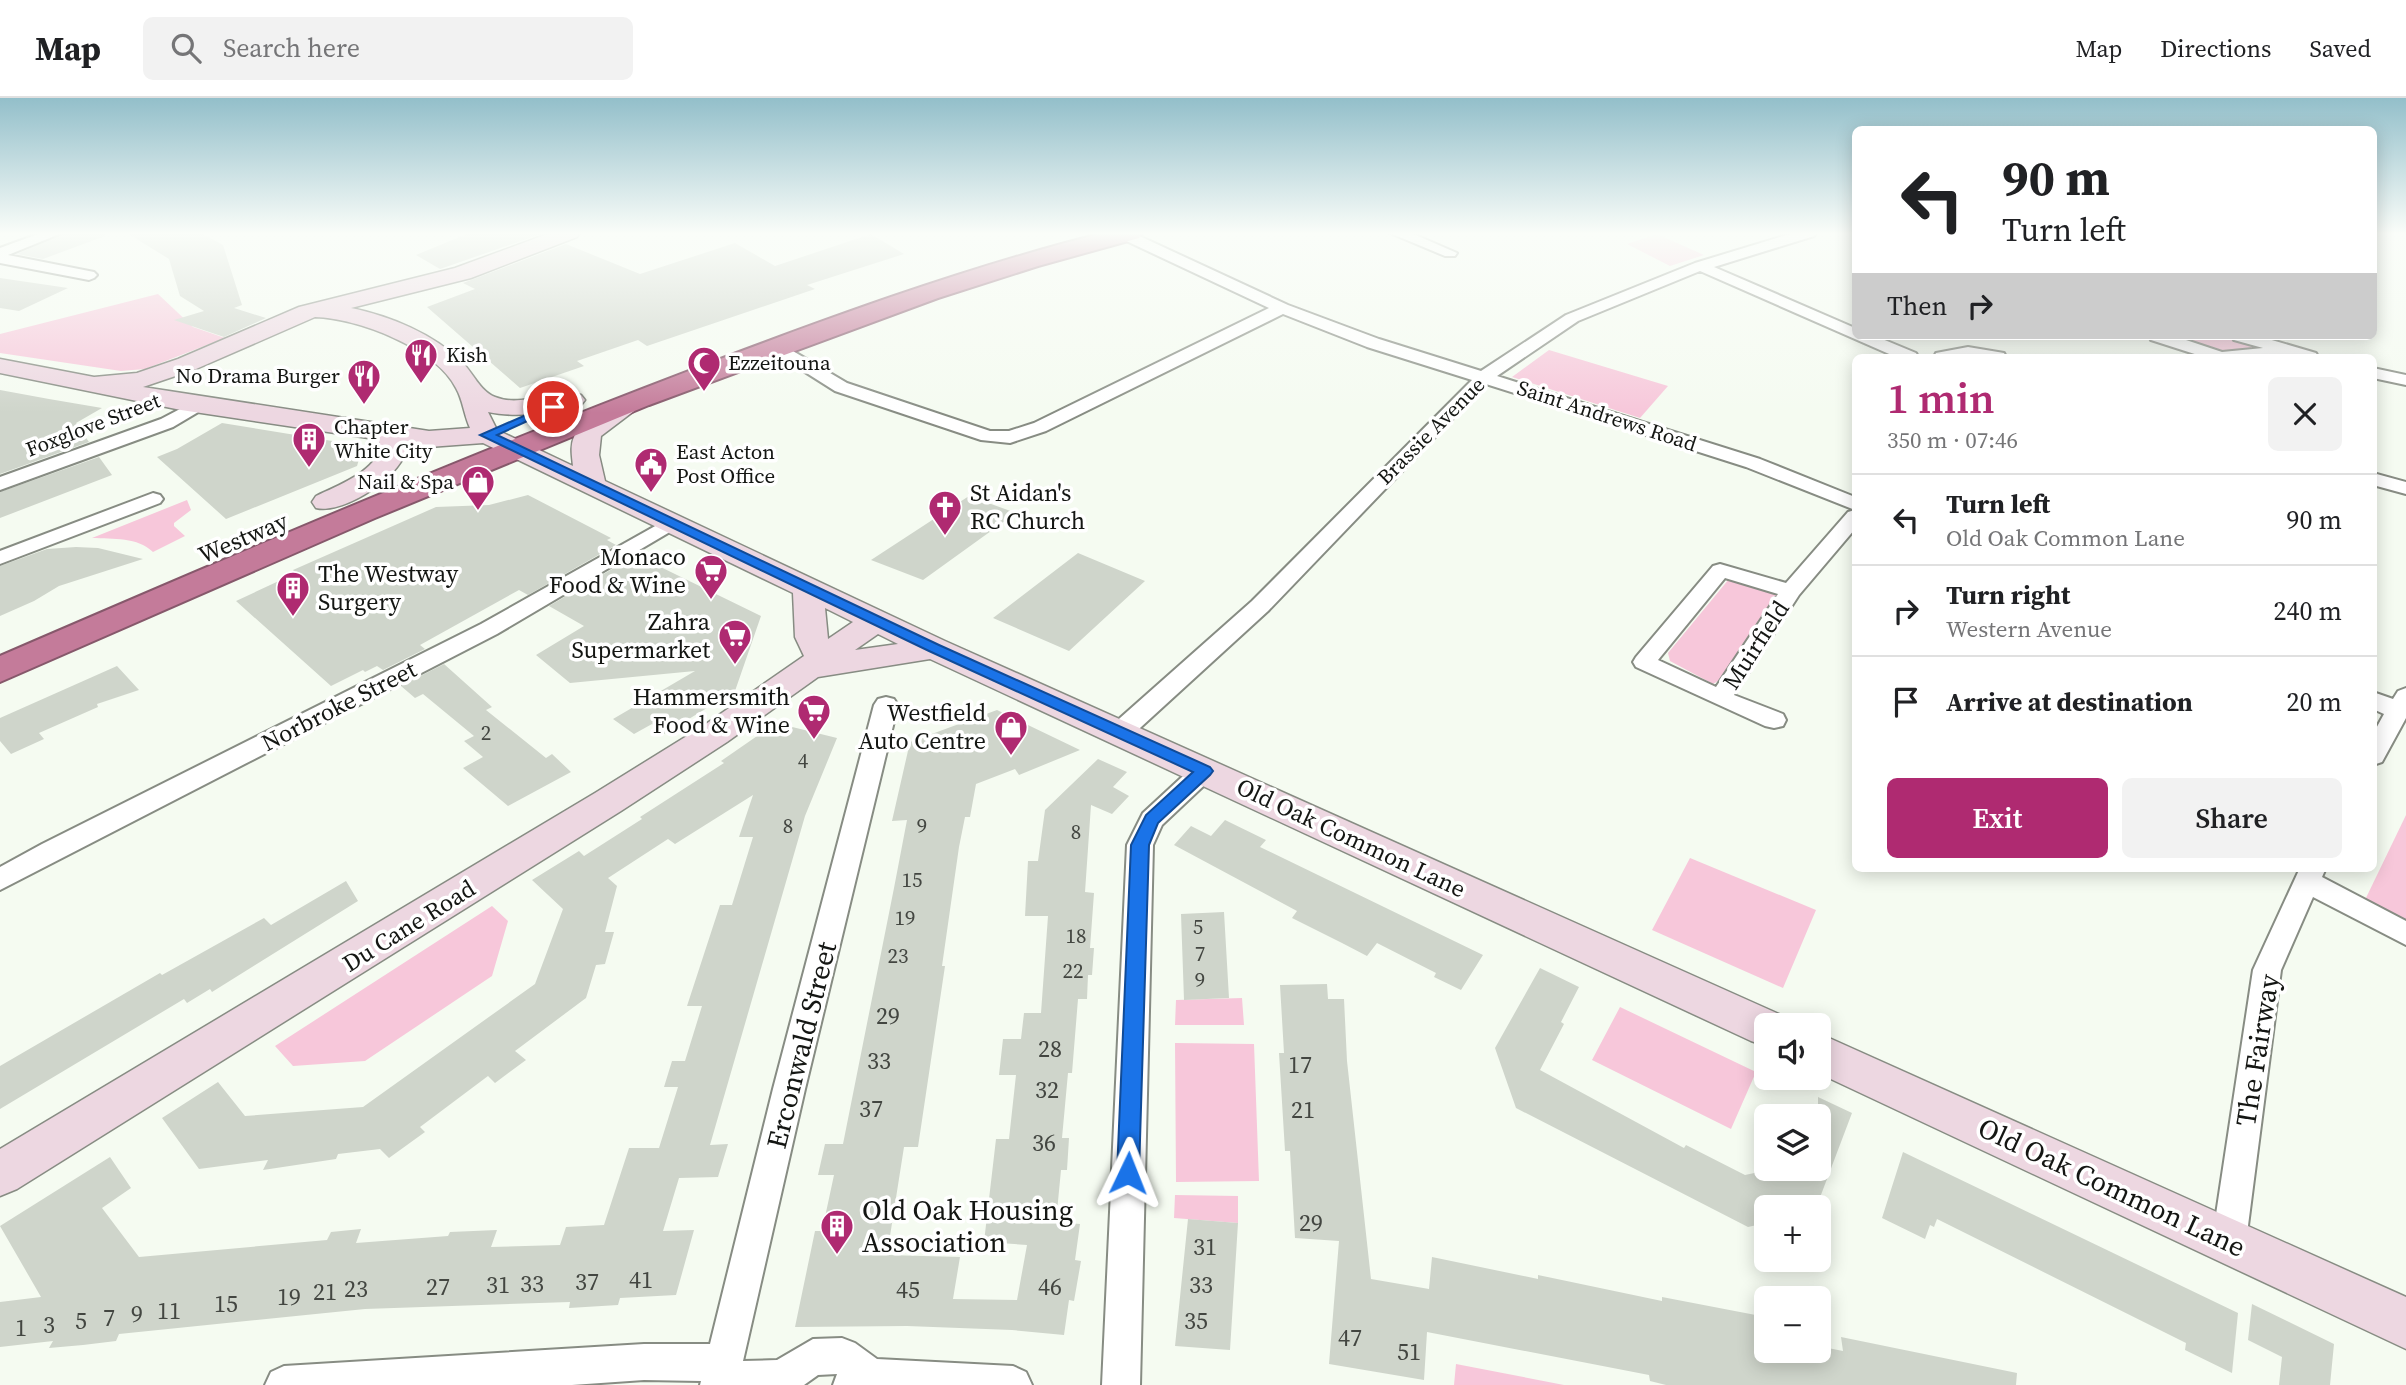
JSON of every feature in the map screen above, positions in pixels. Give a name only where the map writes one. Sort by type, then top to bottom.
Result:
[{"type":"highway","name":"Westway","points":[[0,641],[511,423],[877,293]]},
{"type":"highway","name":"Westway","points":[[0,670],[263,554],[516,449],[922,293]]},
{"type":"street","points":[[183,410],[162,384],[171,374],[307,312],[383,293]]},
{"type":"street","points":[[390,327],[400,306],[425,293]]},
{"type":"street","name":"Saint Andrews Road","points":[[1253,293],[1373,343],[1754,463],[1852,503]]},
{"type":"street","name":"Brassie Avenue","points":[[1120,732],[1260,606],[1483,377],[1572,318],[1633,293]]},
{"type":"street","points":[[1762,293],[1852,333]]},
{"type":"street","points":[[775,348],[841,387],[988,436],[1010,437],[1040,427],[1282,307]]},
{"type":"street","points":[[307,312],[339,310],[390,327],[452,366],[470,390],[490,404],[572,400]]},
{"type":"street","points":[[1870,340],[1903,354]]},
{"type":"street","points":[[2169,340],[2212,354]]},
{"type":"street","points":[[2253,340],[2300,354]]},
{"type":"street","points":[[2255,354],[2289,351]]},
{"type":"street","points":[[1958,354],[1980,354]]},
{"type":"street","points":[[97,384],[140,380],[187,365]]},
{"type":"street","points":[[0,366],[97,384],[183,410],[381,431],[429,439],[486,435],[475,412],[470,390]]},
{"type":"street","points":[[2377,374],[2406,380]]},
{"type":"street","points":[[381,431],[426,421],[449,412],[464,402],[470,390]]},
{"type":"street","points":[[592,483],[583,453],[587,437],[600,422],[625,405]]},
{"type":"street","name":"Foxglove Street","points":[[0,484],[183,410]]},
{"type":"street","points":[[326,502],[367,480],[388,463],[395,446],[392,439],[381,431]]},
{"type":"street","name":"Old Oak Common Lane","points":[[486,435],[592,483],[934,648],[1754,1023]]},
{"type":"street","points":[[2377,480],[2406,488]]},
{"type":"street","points":[[0,558],[153,499]]},
{"type":"street","name":"Muirfield","points":[[1720,698],[1791,591],[1852,520]]},
{"type":"street","name":"Norbroke Street","points":[[0,880],[51,851],[489,629],[673,522]]},
{"type":"street","name":"Muirfield","points":[[1774,720],[1644,662],[1720,570],[1791,591]]},
{"type":"street","points":[[808,587],[811,637],[817,663]]},
{"type":"street","name":"Du Cane Road","points":[[0,1174],[486,878],[715,734],[877,620]]},
{"type":"street","name":"Du Cane Road","points":[[817,663],[934,648]]},
{"type":"street","points":[[2377,700],[2402,703],[2377,749]]},
{"type":"street","name":"Erconwald Street","points":[[721,1376],[886,705]]},
{"type":"street","points":[[1121,1385],[1140,845],[1152,820],[1204,771]]},
{"type":"street","points":[[2309,875],[2406,934]]},
{"type":"street","name":"The Fairway","points":[[2229,1241],[2267,970],[2309,875]]},
{"type":"street","name":"Old Oak Common Lane","points":[[1831,1058],[2406,1323]]},
{"type":"street","points":[[284,1385],[644,1362],[721,1376],[788,1382],[813,1357],[842,1356],[861,1381],[1013,1385]]},
{"type":"shaded area","points":[[158,294],[193,327],[225,338],[145,369],[121,371],[0,353],[0,334]]},
{"type":"shaded area","points":[[2178,340],[2245,340],[2271,349],[2223,354]]},
{"type":"shaded area","points":[[1549,350],[1668,386],[1640,418],[1512,377]]},
{"type":"shaded area","points":[[187,500],[191,510],[174,523],[185,536],[153,552],[133,541],[92,538]]},
{"type":"shaded area","points":[[1729,579],[1781,592],[1721,679],[1713,684],[1670,661],[1668,653]]},
{"type":"shaded area","points":[[2406,815],[2406,923],[2364,902]]},
{"type":"shaded area","points":[[1690,858],[1816,910],[1783,988],[1652,930]]},
{"type":"shaded area","points":[[492,906],[508,921],[492,976],[365,1061],[293,1066],[275,1046]]},
{"type":"shaded area","points":[[1242,998],[1244,1025],[1175,1025],[1176,1000]]},
{"type":"shaded area","points":[[1620,1007],[1754,1071],[1754,1077],[1731,1129],[1592,1060]]},
{"type":"shaded area","points":[[1175,1043],[1254,1044],[1259,1181],[1176,1182]]},
{"type":"shaded area","points":[[1175,1195],[1238,1196],[1238,1223],[1174,1218]]},
{"type":"shaded area","points":[[1456,1364],[1564,1385],[1454,1385]]},
{"type":"building","points":[[0,293],[57,293],[19,311],[0,308]]},
{"type":"building","points":[[179,293],[238,293],[242,305],[234,308],[266,318],[224,337],[174,320],[204,311]]},
{"type":"building","points":[[464,293],[803,293],[647,346],[638,340],[577,361],[584,366],[520,388],[427,307]]},
{"type":"building","points":[[0,390],[102,408],[76,423],[89,442],[0,474]]},
{"type":"building","name":"Chapter White City","points":[[222,423],[363,446],[357,466],[226,519],[157,457],[177,449]]},
{"type":"building","points":[[99,457],[112,475],[0,518],[0,492]]},
{"type":"building","points":[[528,495],[611,538],[607,540],[616,545],[528,595],[519,590],[420,645],[425,649],[383,670],[377,666],[365,672],[363,670],[331,686],[236,601],[296,573],[293,570],[436,507],[489,505]]},
{"type":"building","name":"St Aidan's RC Church","points":[[969,496],[1016,513],[923,580],[871,560]]},
{"type":"building","points":[[98,548],[143,559],[59,586],[0,616],[0,566],[47,549]]},
{"type":"building","points":[[1078,553],[1145,581],[1069,651],[993,618]]},
{"type":"building","points":[[636,555],[761,616],[735,691],[664,734],[652,724],[634,734],[613,719],[695,671],[570,683],[536,655],[584,626],[549,606]]},
{"type":"building","points":[[444,664],[492,707],[486,710],[546,758],[552,754],[571,772],[508,806],[463,768],[483,757],[464,741],[474,736],[423,694],[415,698],[401,686]]},
{"type":"building","points":[[117,666],[139,690],[97,704],[98,707],[39,733],[44,739],[11,754],[0,741],[0,718]]},
{"type":"building","points":[[997,710],[1080,750],[1019,775],[1015,769],[976,784],[970,817],[965,817],[959,847],[942,966],[945,966],[918,1147],[904,1147],[887,1255],[960,1257],[953,1299],[1017,1300],[1027,1245],[984,1242],[996,1139],[1009,1139],[1016,1075],[999,1075],[1003,1039],[1021,1039],[1024,1013],[1041,1013],[1048,916],[1025,916],[1028,861],[1038,861],[1045,810],[1098,759],[1127,772],[1113,787],[1129,796],[1112,814],[1091,805],[1085,892],[1094,893],[1090,948],[1094,948],[1092,975],[1088,975],[1087,999],[1078,999],[1072,1073],[1068,1073],[1062,1138],[1069,1138],[1067,1170],[1061,1170],[1056,1222],[1080,1224],[1075,1260],[1081,1261],[1074,1301],[1069,1300],[1064,1335],[907,1326],[795,1327],[815,1231],[822,1231],[834,1175],[818,1175],[825,1144],[843,1144],[894,888],[907,820],[892,821],[910,742]]},
{"type":"building","points":[[776,723],[837,738],[805,816],[710,1145],[728,1144],[718,1177],[679,1178],[663,1231],[694,1230],[676,1295],[620,1298],[618,1305],[569,1308],[570,1302],[365,1309],[119,1334],[116,1341],[83,1345],[49,1348],[53,1341],[0,1347],[0,1302],[41,1297],[0,1226],[110,1157],[131,1188],[102,1208],[139,1257],[327,1240],[331,1232],[361,1229],[356,1243],[448,1236],[450,1232],[497,1230],[491,1247],[560,1245],[566,1227],[604,1225],[629,1148],[659,1148],[678,1087],[664,1087],[672,1061],[685,1061],[702,1006],[687,1006],[720,905],[732,905],[753,837],[739,837],[753,795],[675,844],[668,839],[608,878],[617,886],[605,932],[614,932],[605,964],[596,965],[586,998],[515,1051],[526,1060],[495,1083],[488,1076],[420,1127],[425,1132],[389,1158],[380,1149],[338,1154],[336,1159],[263,1170],[268,1160],[199,1169],[162,1118],[218,1082],[245,1116],[363,1107],[535,984],[563,909],[532,880],[579,851],[584,856],[642,819],[640,817],[724,763],[721,761]]},
{"type":"building","points":[[1225,820],[1266,840],[1260,847],[1483,955],[1461,990],[1434,977],[1436,973],[1377,943],[1367,956],[1292,918],[1297,911],[1174,845],[1191,826],[1211,836]]},
{"type":"building","points":[[346,881],[358,901],[212,992],[210,989],[187,1003],[184,999],[0,1109],[0,1066],[160,973],[162,975],[264,918],[271,925]]},
{"type":"building","points":[[1224,912],[1229,998],[1184,1000],[1181,914]]},
{"type":"building","points":[[1540,968],[1579,987],[1561,1022],[1564,1024],[1540,1070],[1684,1148],[1686,1145],[1745,1175],[1754,1173],[1754,1181],[1826,1181],[1821,1195],[1754,1195],[1754,1226],[1748,1227],[1516,1108],[1495,1048]]},
{"type":"building","points":[[1327,984],[1328,999],[1344,999],[1347,1061],[1371,1279],[1429,1289],[1432,1257],[1538,1279],[1538,1275],[1662,1301],[1662,1297],[1754,1315],[1754,1363],[1831,1363],[1831,1349],[1843,1351],[1841,1337],[2017,1373],[2016,1385],[1666,1385],[1650,1381],[1649,1375],[1427,1332],[1424,1380],[1329,1364],[1339,1241],[1295,1238],[1290,1151],[1285,1151],[1279,1053],[1284,1053],[1280,985]]},
{"type":"building","points":[[1818,1097],[1852,1113],[1831,1168],[1831,1104],[1818,1104]]},
{"type":"building","points":[[1903,1152],[2238,1313],[2232,1373],[2185,1350],[2186,1343],[1937,1219],[1934,1227],[1930,1225],[1925,1239],[1882,1218]]},
{"type":"building","points":[[1188,1219],[1238,1223],[1230,1350],[1175,1346]]},
{"type":"building","points":[[2252,1304],[2334,1344],[2330,1385],[2279,1385],[2282,1357],[2248,1340]]},
{"type":"place","name":"Kish","points":[[421,385]]},
{"type":"place","name":"Ezzeitouna","points":[[704,393]]},
{"type":"place","name":"No Drama Burger","points":[[364,406]]},
{"type":"place","name":"Chapter White City","points":[[309,469]]},
{"type":"place","name":"East Acton Post Office","points":[[651,494]]},
{"type":"place","name":"Nail & Spa","points":[[478,512]]},
{"type":"place","name":"St Aidan's RC Church","points":[[945,537]]},
{"type":"place","name":"Monaco Food & Wine","points":[[711,601]]},
{"type":"place","name":"The Westway Surgery","points":[[293,618]]},
{"type":"place","name":"Zahra Supermarket","points":[[735,666]]},
{"type":"place","name":"Hammersmith Food & Wine","points":[[814,741]]},
{"type":"place","name":"Westfield Auto Centre","points":[[1011,757]]},
{"type":"place","name":"Old Oak Housing Association","points":[[837,1256]]},
{"type":"route","points":[[553,407],[486,435],[934,648],[1204,771],[1152,820],[1140,845],[1128,1173]]}]
